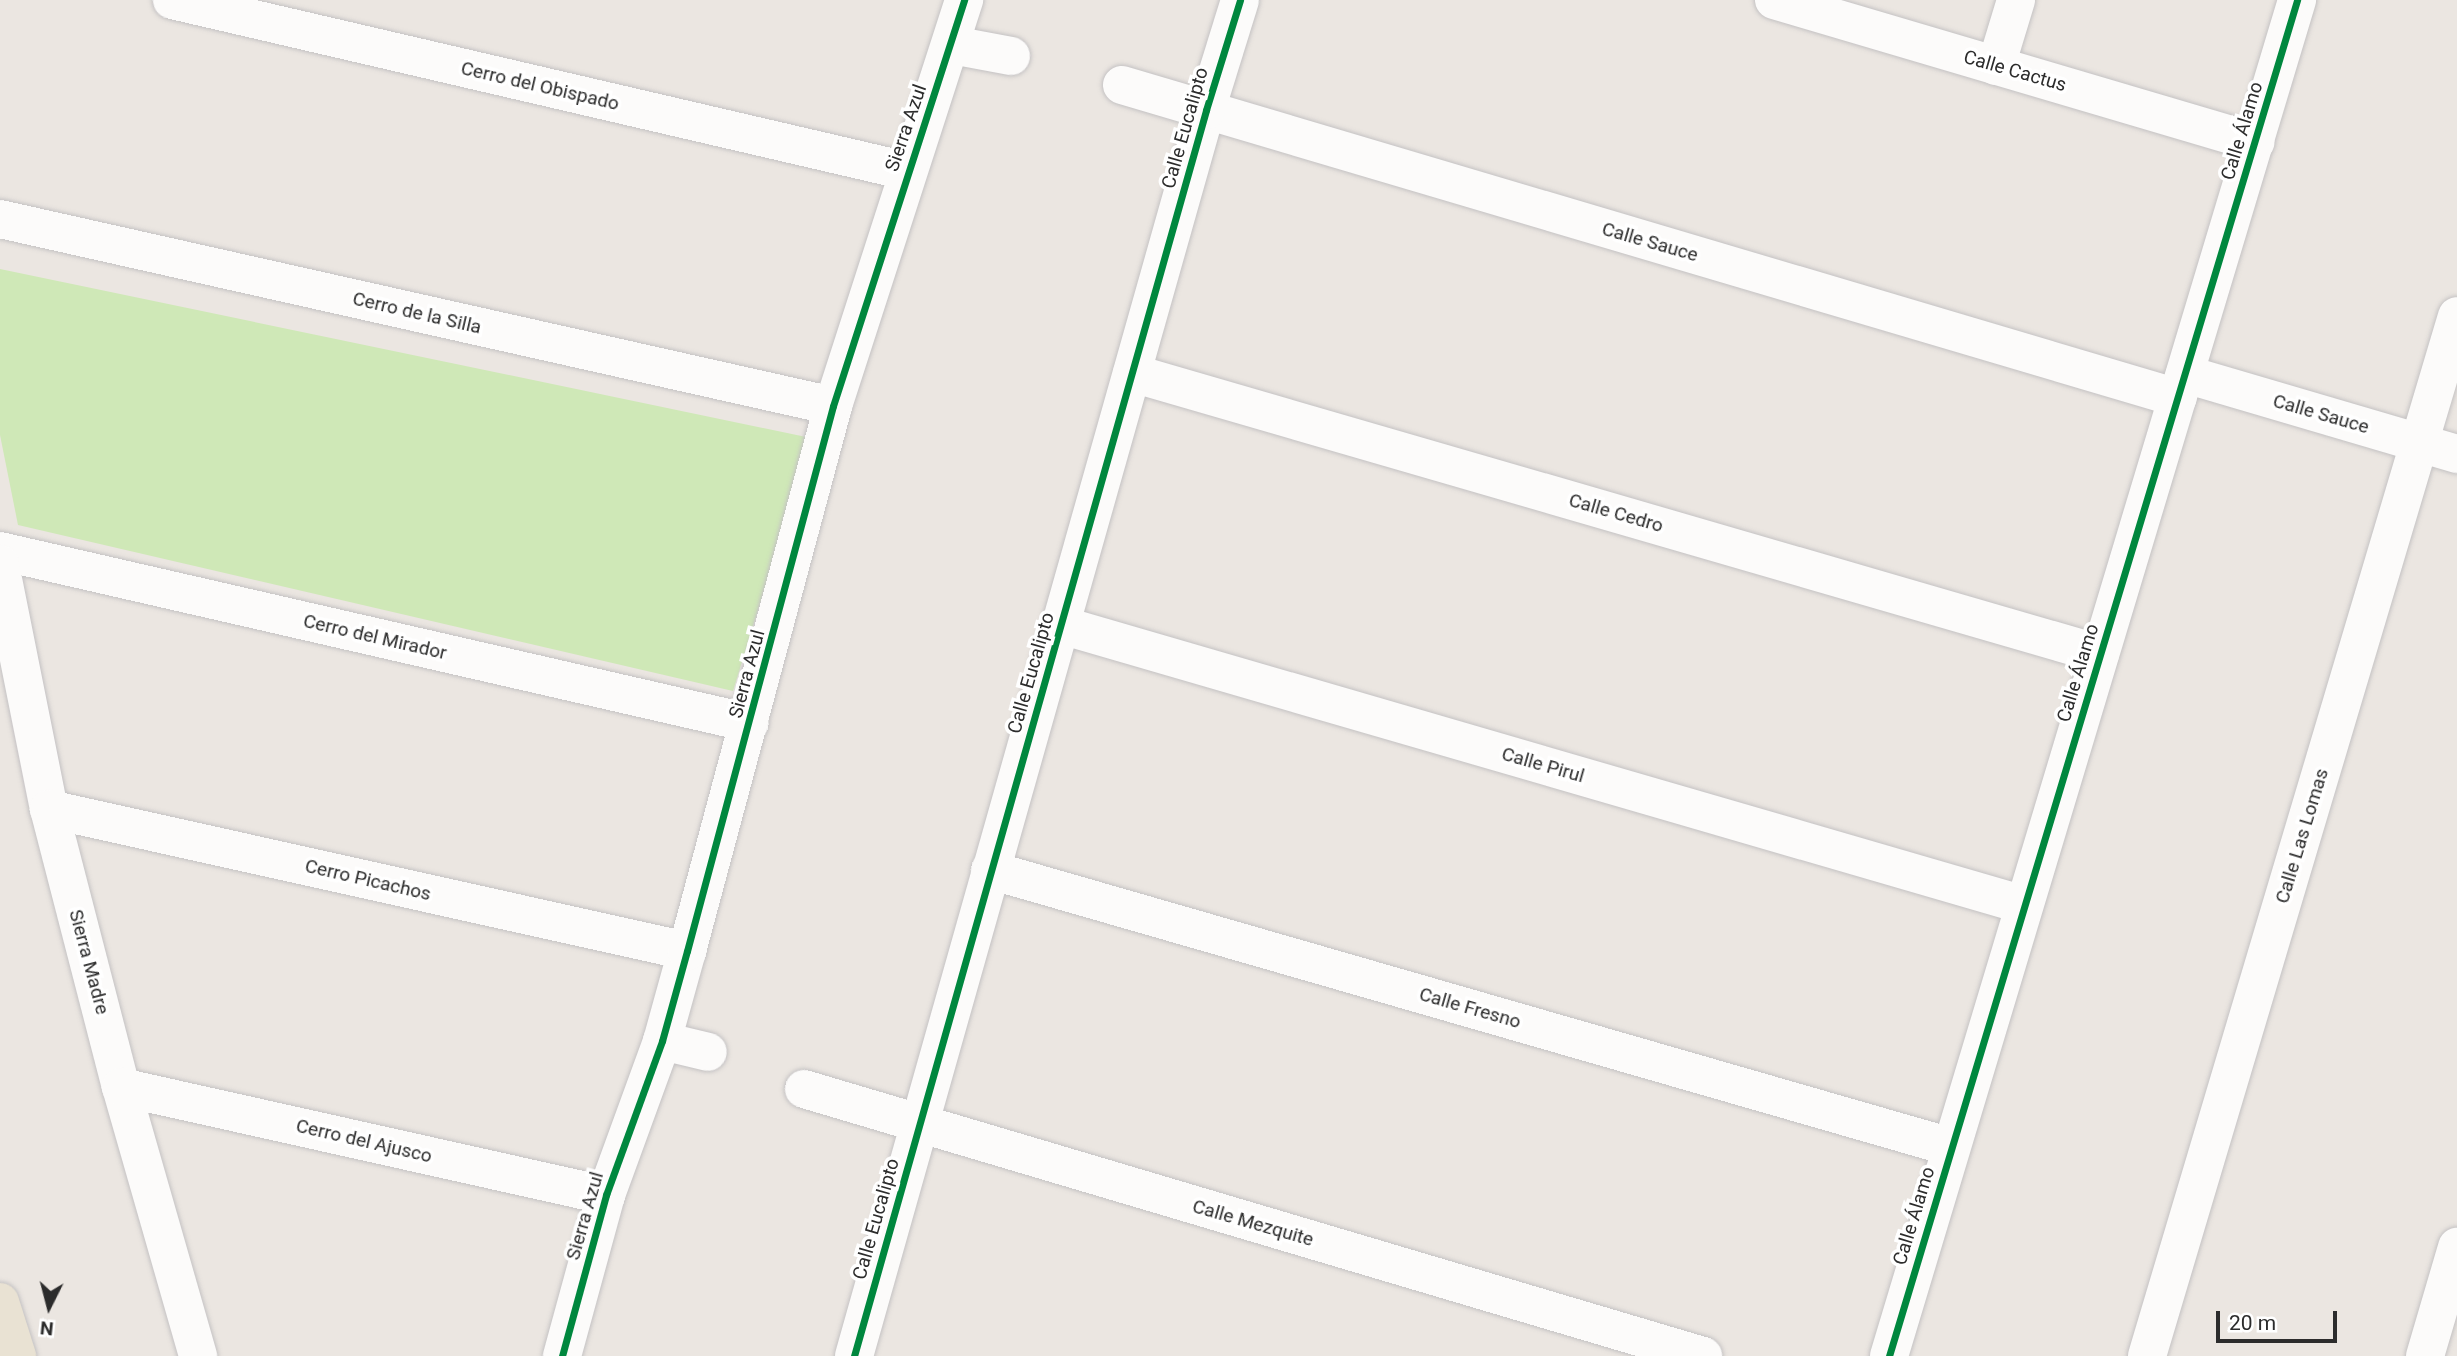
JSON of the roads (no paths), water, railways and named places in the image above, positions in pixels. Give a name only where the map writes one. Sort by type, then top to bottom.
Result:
[{"type":"main road","points":[[0,1302],[17,1356]]},
{"type":"street","name":"Cerro del Obispado","points":[[172,0],[907,172]]},
{"type":"street","name":"Sierra Azul","points":[[562,1356],[606,1195],[662,1041],[750,723],[833,406],[907,172],[952,45],[964,0]]},
{"type":"street","name":"Calle Eucalipto","points":[[853,1356],[1206,110],[1240,0]]},
{"type":"street","name":"Calle Cactus","points":[[1774,0],[2255,142]]},
{"type":"street","points":[[1996,66],[2016,0]]},
{"type":"street","name":"Calle Álamo","points":[[1889,1356],[2297,0]]},
{"type":"street","points":[[952,45],[1010,56]]},
{"type":"street","name":"Calle Sauce","points":[[1122,85],[2181,386],[2457,454]]},
{"type":"street","name":"Cerro de la Silla","points":[[0,219],[833,406]]},
{"type":"street","name":"Calle Las Lomas","points":[[2147,1356],[2457,316]]},
{"type":"street","name":"Calle Cedro","points":[[1132,373],[2100,654]]},
{"type":"street","name":"Cerro del Mirador","points":[[0,551],[750,723]]},
{"type":"street","name":"Sierra Madre","points":[[0,564],[49,809],[121,1087],[198,1356]]},
{"type":"street","name":"Calle Pirul","points":[[1061,625],[2024,905]]},
{"type":"street","name":"Cerro Picachos","points":[[49,809],[687,951]]},
{"type":"street","name":"Calle Fresno","points":[[990,870],[1951,1147]]},
{"type":"street","points":[[662,1041],[708,1052]]},
{"type":"street","name":"Cerro del Ajusco","points":[[121,1087],[606,1195]]},
{"type":"street","name":"Calle Mezquite","points":[[804,1089],[1703,1356]]},
{"type":"street","points":[[2425,1356],[2457,1247]]}]
